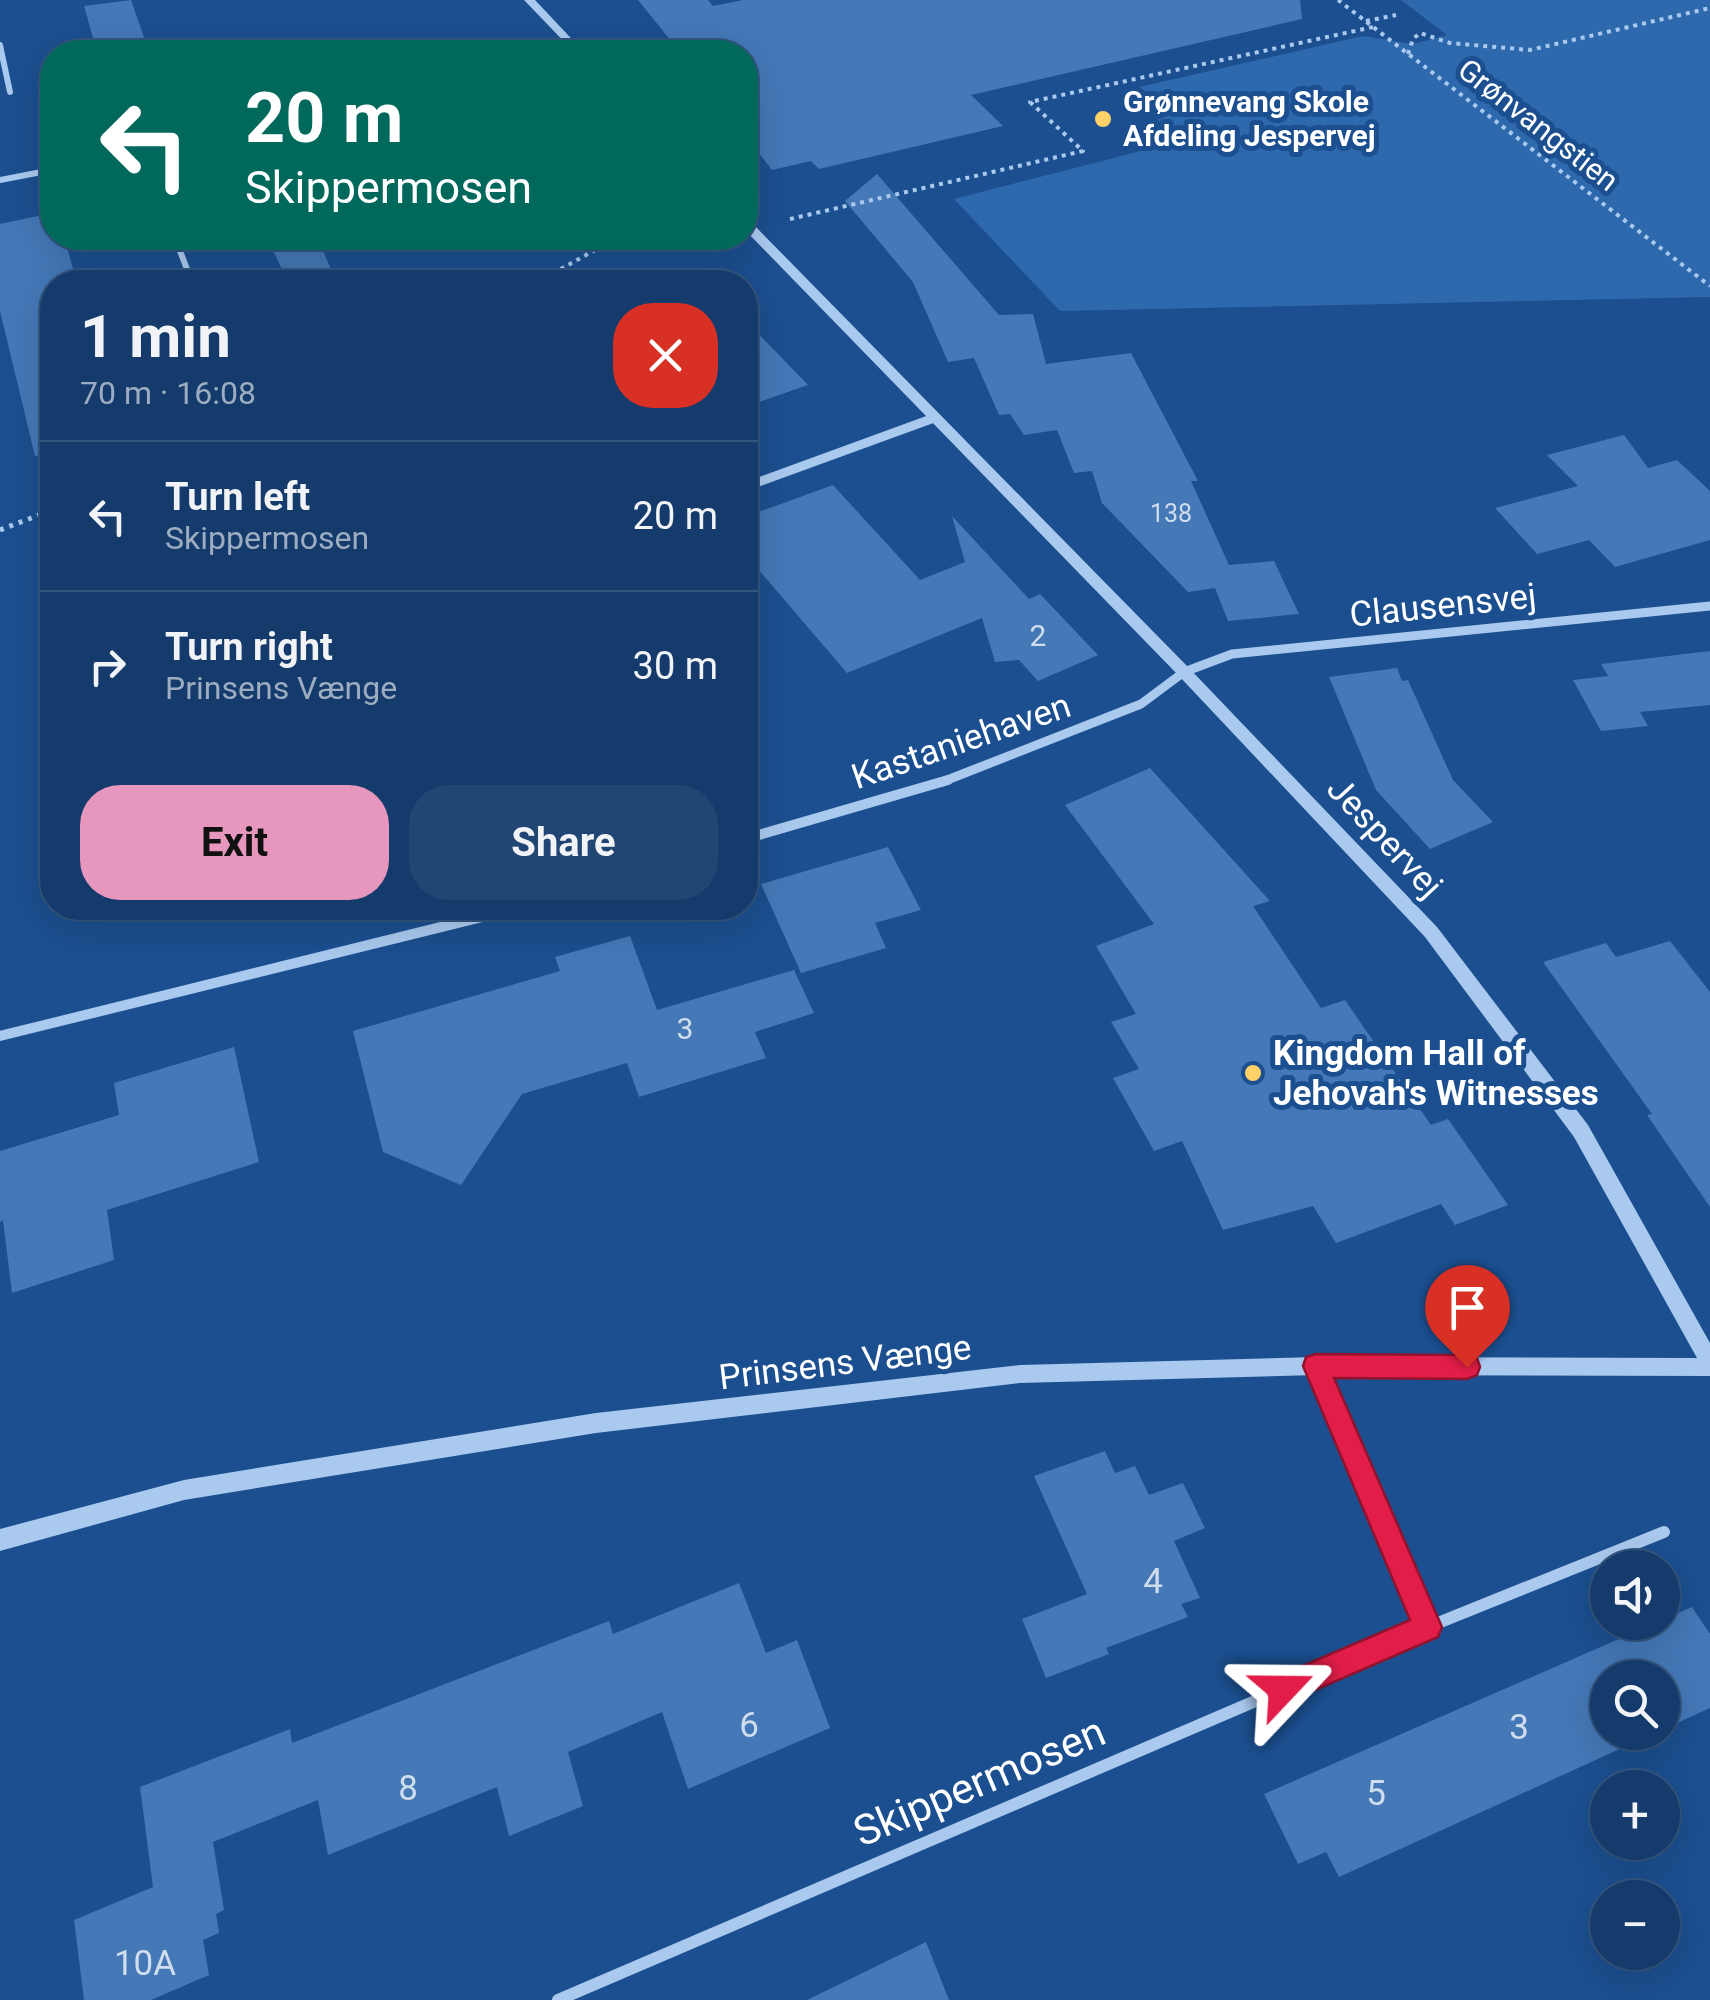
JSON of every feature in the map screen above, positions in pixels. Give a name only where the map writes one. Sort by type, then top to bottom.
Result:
[{"type":"street","points":[[528,0],[567,40]]},
{"type":"street","points":[[0,46],[10,92]]},
{"type":"street","points":[[0,180],[40,172]]},
{"type":"street","name":"Jespervej","points":[[758,236],[1184,672],[1440,944],[1581,1131],[1710,1365]]},
{"type":"street","points":[[758,482],[934,418]]},
{"type":"street","name":"Clausensvej","points":[[1184,672],[1232,654],[1710,606]]},
{"type":"street","name":"Kastaniehaven","points":[[758,835],[931,786],[1047,744],[1141,704],[1184,672]]},
{"type":"street","points":[[0,1036],[469,920]]},
{"type":"street","name":"Prinsens Vænge","points":[[0,1540],[184,1490],[596,1424],[1020,1374],[1316,1366],[1710,1365]]},
{"type":"street","points":[[1316,1366],[1428,1627]]},
{"type":"street","name":"Skippermosen","points":[[558,2000],[1428,1627],[1664,1532]]},
{"type":"path","name":"Grønvangstien","points":[[1338,0],[1710,286]]},
{"type":"path","points":[[1408,54],[1413,39],[1420,33],[1450,43],[1530,50],[1710,8]]},
{"type":"path","points":[[1365,21],[1396,14]]},
{"type":"path","points":[[758,224],[1083,151],[1030,102],[1373,27]]},
{"type":"path","points":[[559,270],[594,250]]},
{"type":"path","points":[[0,530],[40,515]]},
{"type":"shaded area","points":[[1401,0],[1710,0],[1710,297],[1060,311],[954,199],[1180,141],[1126,90],[1363,36],[1413,44],[1447,35]]},
{"type":"building","points":[[131,0],[145,40],[94,40],[84,6]]},
{"type":"building","points":[[638,0],[708,0],[713,6],[743,0],[1300,0],[1302,19],[971,95],[1003,126],[819,169],[811,161],[772,170],[758,152],[758,40],[670,40]]},
{"type":"building","points":[[877,174],[999,315],[1033,314],[1046,364],[1131,353],[1198,481],[1191,481],[1229,565],[1274,561],[1299,614],[1228,621],[1215,588],[1188,592],[1102,503],[1092,471],[1074,473],[1057,430],[1024,435],[1010,414],[999,415],[974,358],[948,362],[913,282],[845,201]]},
{"type":"building","points":[[40,216],[40,250],[68,250],[73,270],[40,270],[40,455],[35,456],[0,311],[0,224]]},
{"type":"building","points":[[273,250],[323,250],[331,270],[282,270]]},
{"type":"building","points":[[758,333],[808,385],[758,402]]},
{"type":"building","points":[[1624,435],[1648,468],[1677,460],[1710,491],[1710,540],[1615,567],[1589,540],[1537,554],[1495,508],[1578,486],[1547,455]]},
{"type":"building","points":[[833,485],[920,580],[965,562],[952,516],[1029,599],[1040,594],[1098,655],[1038,681],[1019,660],[995,662],[982,618],[847,673],[758,569],[758,512]]},
{"type":"building","points":[[1710,651],[1710,705],[1640,712],[1648,726],[1601,731],[1573,680],[1608,676],[1601,664]]},
{"type":"building","points":[[1397,668],[1402,681],[1408,680],[1453,780],[1493,822],[1430,849],[1376,790],[1329,677]]},
{"type":"building","points":[[1150,768],[1270,901],[1253,906],[1321,1008],[1345,1000],[1431,1125],[1448,1119],[1508,1205],[1455,1225],[1441,1204],[1336,1243],[1313,1206],[1223,1230],[1182,1141],[1154,1151],[1113,1078],[1139,1069],[1111,1022],[1136,1014],[1096,946],[1154,924],[1065,805]]},
{"type":"building","points":[[888,847],[921,910],[875,923],[886,948],[801,973],[761,884]]},
{"type":"building","points":[[630,936],[657,1010],[794,970],[814,1013],[755,1032],[766,1058],[639,1097],[627,1063],[522,1094],[461,1185],[383,1152],[353,1031],[560,971],[555,957]]},
{"type":"building","points":[[1670,941],[1710,992],[1710,1207],[1647,1115],[1652,1114],[1543,962],[1606,943],[1616,957]]},
{"type":"building","points":[[234,1047],[259,1162],[107,1210],[114,1260],[12,1293],[3,1220],[0,1222],[0,1151],[119,1115],[114,1083]]},
{"type":"building","points":[[1105,1451],[1115,1473],[1135,1466],[1149,1495],[1183,1483],[1205,1528],[1174,1541],[1200,1598],[1181,1604],[1188,1617],[1106,1648],[1109,1654],[1046,1678],[1022,1619],[1087,1594],[1034,1476]]},
{"type":"building","points":[[739,1583],[766,1653],[797,1640],[830,1728],[688,1789],[662,1712],[568,1752],[583,1806],[509,1836],[497,1787],[328,1855],[318,1800],[213,1842],[224,1910],[216,1914],[219,1933],[203,1940],[209,1975],[151,2000],[84,2000],[74,1920],[153,1887],[140,1787],[290,1729],[292,1743],[609,1621],[613,1634]]},
{"type":"building","points":[[1692,1607],[1710,1634],[1710,1708],[1680,1722],[1680,1660],[1590,1660],[1590,1750],[1618,1750],[1339,1877],[1326,1852],[1298,1864],[1264,1794],[1616,1640],[1680,1640],[1680,1612]]},
{"type":"building","points":[[926,1942],[949,2000],[807,2000]]},
{"type":"place","name":"Grønnevang Skole Afdeling Jespervej","points":[[1103,119]]},
{"type":"place","name":"Kingdom Hall of Jehovah's Witnesses","points":[[1253,1073]]},
{"type":"route","points":[[1283,1689],[1428,1627],[1316,1366],[1467,1367]]}]
